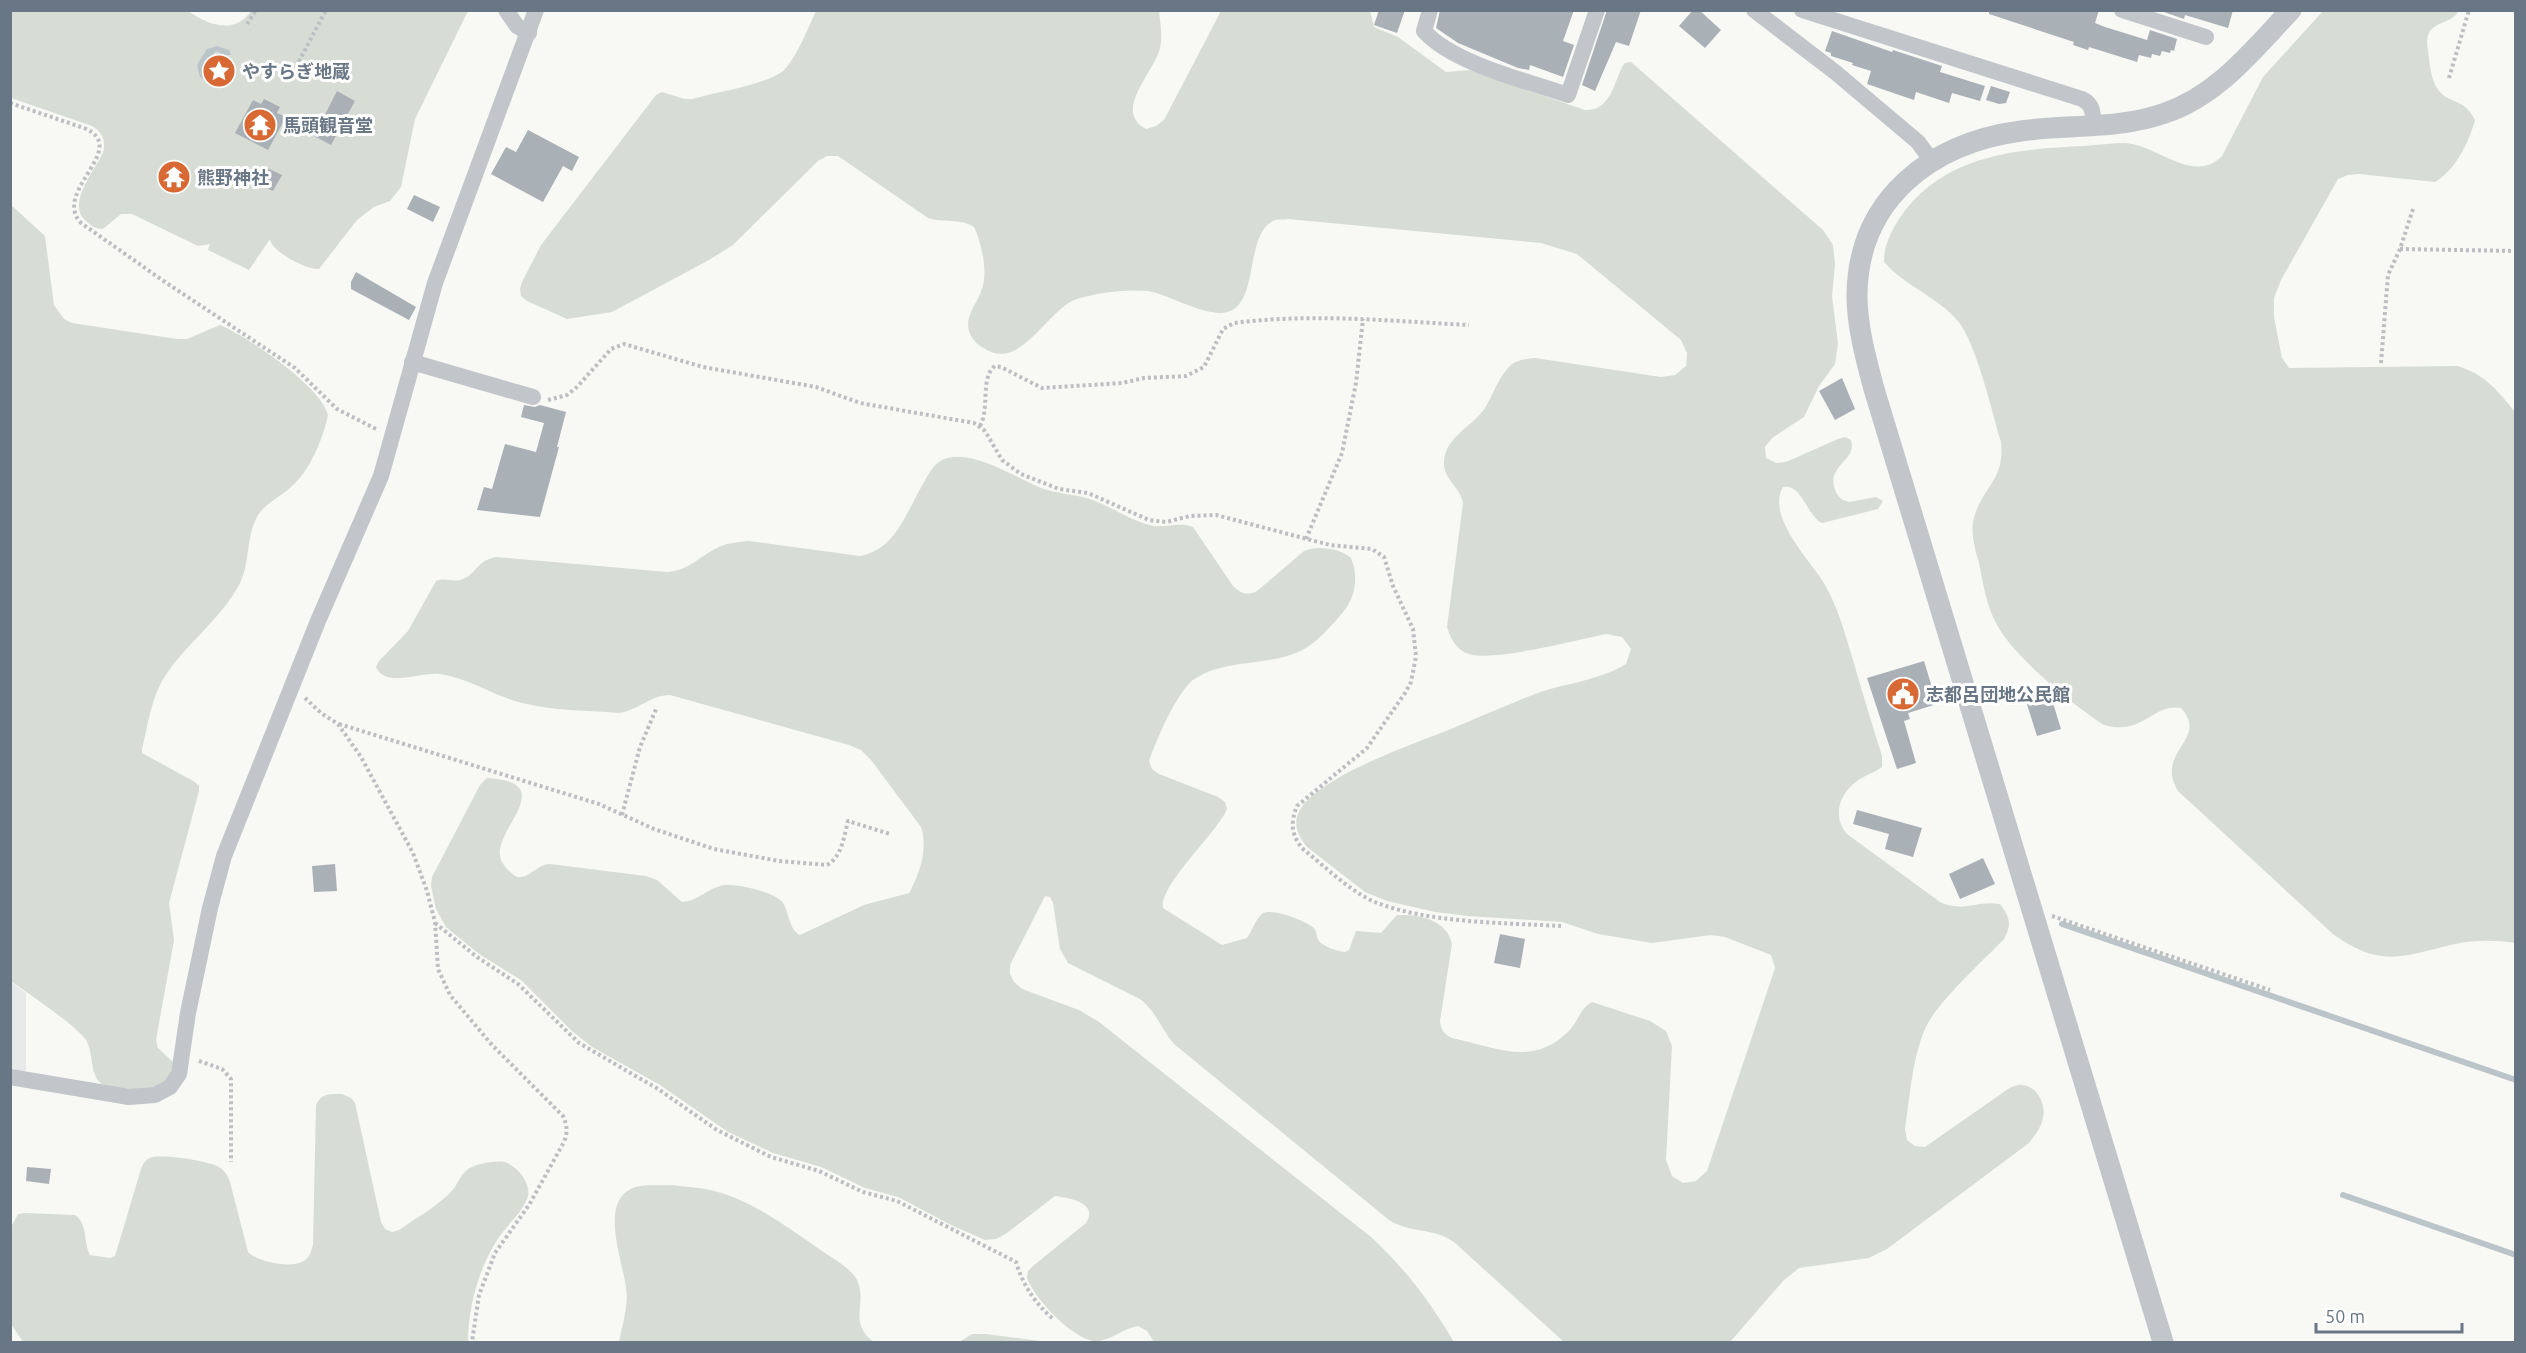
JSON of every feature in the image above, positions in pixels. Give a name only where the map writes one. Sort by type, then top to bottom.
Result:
[{"type":"street","points":[[506,10],[517,26],[529,33]]},
{"type":"street","points":[[10,1077],[129,1097],[147,1097],[163,1092],[175,1081],[182,1066],[188,1013],[210,908],[224,856],[242,805],[377,486],[441,266],[536,10]]},
{"type":"street","points":[[1430,10],[1424,31],[1429,37],[1463,59],[1568,95],[1592,12]]},
{"type":"street","points":[[1754,10],[1843,79],[1918,142],[1931,160]]},
{"type":"street","points":[[1802,10],[2082,99],[2088,102],[2092,109],[2093,126]]},
{"type":"street","points":[[2163,1342],[1874,389],[1860,327],[1857,296],[1859,268],[1878,216],[1894,193],[1913,173],[1931,160],[1959,146],[1985,138],[2048,127],[2093,126],[2147,119],[2167,113],[2196,99],[2222,81],[2291,10]]},
{"type":"street","points":[[2128,11],[2206,37]]},
{"type":"street","points":[[412,362],[532,397]]},
{"type":"path","points":[[247,24],[255,10]]},
{"type":"path","points":[[296,67],[326,10]]},
{"type":"path","points":[[2449,78],[2469,10]]},
{"type":"path","points":[[10,103],[84,128],[96,134],[99,139],[99,151],[74,199],[75,217],[81,223],[295,368],[337,409],[381,432],[393,435]]},
{"type":"path","points":[[2381,363],[2388,275],[2400,249],[2413,209]]},
{"type":"path","points":[[2400,249],[2516,251]]},
{"type":"path","points":[[1306,539],[1342,453],[1356,383],[1363,319]]},
{"type":"path","points":[[980,426],[986,414],[988,376],[995,366],[1042,388],[1122,383],[1144,378],[1186,376],[1204,367],[1224,329],[1234,323],[1363,319],[1469,326]]},
{"type":"path","points":[[532,397],[544,400],[567,395],[611,349],[624,344],[703,367],[816,387],[860,403],[967,421],[980,426],[1002,460],[1011,469],[1059,489],[1088,493],[1149,520],[1166,522],[1190,516],[1216,515],[1341,548],[1372,549],[1384,557],[1393,586],[1413,629],[1415,669],[1405,693],[1366,748],[1297,806],[1292,817],[1292,829],[1296,841],[1304,850],[1363,896],[1385,905],[1434,916],[1562,926]]},
{"type":"path","points":[[295,683],[306,700],[339,724],[599,804],[675,837],[714,849],[748,856],[827,865],[838,855],[848,821],[890,834]]},
{"type":"path","points":[[622,815],[640,747],[657,706]]},
{"type":"path","points":[[339,724],[361,758],[413,853],[428,891],[435,922],[438,969],[450,995],[492,1046],[563,1116],[567,1124],[564,1142],[529,1205],[499,1246],[486,1273],[475,1317],[472,1342]]},
{"type":"path","points":[[2035,921],[2055,915],[2270,990]]},
{"type":"path","points":[[435,922],[477,957],[518,984],[579,1043],[658,1089],[717,1130],[771,1157],[819,1171],[863,1192],[897,1201],[1016,1262],[1033,1299],[1053,1319]]},
{"type":"path","points":[[183,1056],[222,1069],[231,1079],[231,1162]]},
{"type":"shaded area","points":[[10,11],[188,11],[203,20],[229,25],[244,19],[251,11],[468,11],[415,119],[401,187],[390,201],[374,207],[357,220],[319,269],[290,259],[276,249],[270,239],[249,270],[208,250],[210,244],[198,246],[132,214],[121,214],[103,229],[94,227],[86,221],[79,206],[80,197],[103,153],[103,138],[92,126],[11,98]]},
{"type":"shaded area","points":[[816,11],[1159,11],[1160,48],[1134,102],[1133,112],[1137,121],[1146,129],[1164,120],[1221,11],[1370,11],[1374,27],[1398,37],[1446,72],[1469,70],[1585,110],[1600,107],[1605,102],[1613,90],[1622,67],[1625,63],[1631,62],[1823,230],[1833,245],[1835,264],[1832,296],[1838,344],[1835,364],[1819,386],[1804,417],[1772,438],[1765,447],[1766,458],[1776,463],[1786,462],[1845,437],[1851,440],[1852,447],[1850,454],[1834,477],[1837,494],[1849,502],[1876,497],[1883,501],[1878,509],[1822,523],[1812,514],[1800,495],[1790,487],[1783,487],[1779,498],[1780,511],[1785,524],[1800,550],[1824,583],[1837,611],[1882,756],[1882,767],[1857,781],[1846,792],[1840,806],[1840,820],[1847,834],[1940,902],[1956,906],[2000,904],[2009,921],[2004,939],[1949,995],[1925,1029],[1912,1078],[1905,1129],[1907,1140],[1915,1146],[1925,1147],[2008,1089],[2020,1085],[2027,1086],[2036,1092],[2042,1102],[2044,1113],[2038,1131],[2029,1143],[1887,1249],[1869,1258],[1799,1268],[1784,1280],[1730,1342],[1564,1342],[1454,1242],[1438,1234],[1406,1227],[1389,1220],[1174,1044],[1150,1009],[1140,999],[1068,963],[1060,949],[1053,903],[1050,897],[1045,896],[1010,965],[1010,974],[1014,982],[1022,989],[1079,1010],[1099,1022],[1371,1237],[1417,1286],[1454,1342],[1154,1342],[1147,1331],[1138,1326],[1104,1340],[1090,1340],[1068,1328],[1057,1318],[1038,1297],[1027,1278],[1028,1271],[1033,1266],[1086,1223],[1089,1211],[1086,1206],[1068,1198],[1055,1196],[1007,1233],[996,1239],[985,1240],[898,1197],[865,1188],[821,1167],[773,1153],[728,1132],[660,1085],[592,1047],[572,1031],[521,980],[479,954],[446,927],[436,909],[431,886],[432,877],[480,785],[487,778],[508,781],[519,788],[522,797],[501,845],[500,856],[506,868],[517,877],[526,876],[541,866],[550,864],[646,876],[657,880],[682,902],[692,900],[720,886],[743,887],[779,899],[796,933],[800,935],[864,905],[909,893],[922,861],[924,844],[921,827],[861,750],[670,695],[618,713],[558,709],[512,700],[450,676],[432,674],[395,678],[387,677],[376,667],[408,631],[436,581],[465,578],[489,559],[496,557],[667,572],[686,567],[723,545],[749,541],[860,556],[872,552],[891,538],[936,464],[950,458],[962,457],[990,464],[1053,492],[1090,499],[1149,525],[1193,527],[1233,586],[1245,593],[1257,591],[1309,549],[1335,550],[1351,558],[1355,574],[1352,597],[1328,630],[1306,648],[1293,654],[1222,668],[1196,678],[1182,692],[1168,716],[1149,761],[1152,769],[1159,774],[1218,797],[1225,802],[1227,809],[1170,886],[1164,898],[1163,908],[1222,945],[1247,938],[1257,919],[1266,912],[1272,912],[1310,925],[1316,931],[1321,943],[1345,952],[1349,950],[1356,931],[1381,933],[1397,915],[1423,917],[1431,920],[1445,929],[1452,944],[1440,1021],[1442,1029],[1452,1038],[1499,1050],[1528,1052],[1542,1049],[1569,1031],[1592,1002],[1650,1021],[1666,1031],[1672,1046],[1666,1160],[1672,1176],[1683,1183],[1696,1181],[1707,1171],[1775,968],[1771,955],[1725,937],[1711,935],[1652,943],[1598,934],[1562,922],[1468,916],[1435,912],[1387,901],[1365,892],[1307,847],[1296,825],[1300,810],[1310,797],[1346,773],[1535,694],[1593,678],[1626,664],[1631,649],[1622,637],[1606,634],[1497,655],[1469,654],[1457,647],[1447,627],[1463,503],[1446,473],[1444,462],[1454,439],[1480,415],[1502,376],[1515,363],[1535,358],[1661,377],[1675,375],[1686,366],[1687,353],[1681,340],[1577,254],[1541,243],[1288,219],[1275,220],[1266,226],[1260,236],[1246,290],[1234,309],[1216,313],[1204,311],[1148,291],[1097,294],[1068,303],[1024,344],[1012,351],[1000,354],[979,345],[969,331],[969,317],[984,280],[982,253],[974,227],[963,222],[928,218],[838,156],[827,156],[818,161],[733,245],[612,312],[567,319],[521,296],[522,282],[541,245],[656,95],[662,92],[693,99],[756,83],[779,74],[795,55]]},
{"type":"shaded area","points":[[2323,11],[2459,11],[2430,31],[2427,44],[2436,87],[2442,94],[2463,105],[2475,120],[2460,155],[2449,171],[2435,182],[2359,174],[2338,179],[2281,280],[2274,298],[2274,317],[2282,358],[2289,368],[2457,366],[2467,369],[2497,390],[2515,412],[2515,943],[2470,942],[2395,957],[2370,954],[2359,950],[2334,935],[2178,791],[2172,777],[2172,766],[2189,728],[2188,719],[2181,708],[2163,710],[2129,726],[2104,725],[2060,692],[2014,649],[1992,614],[1973,540],[1974,518],[1997,474],[2001,455],[2001,442],[1977,360],[1957,320],[1940,304],[1901,278],[1884,262],[1885,250],[1891,233],[1901,216],[1918,196],[1938,180],[1983,159],[2032,150],[2125,143],[2137,145],[2187,165],[2211,164],[2222,156],[2263,77]]},
{"type":"shaded area","points":[[217,46],[229,50],[231,55],[224,55],[216,51],[205,63],[206,70],[212,76],[222,73],[228,77],[222,82],[215,83],[200,77],[197,65],[207,49]]},
{"type":"shaded area","points":[[10,204],[45,236],[54,305],[64,319],[72,323],[177,339],[187,339],[220,325],[264,351],[298,377],[323,404],[328,415],[323,434],[310,464],[291,487],[264,508],[257,517],[251,533],[243,575],[232,597],[176,661],[159,687],[151,710],[142,753],[195,782],[199,786],[199,791],[169,903],[174,940],[156,1040],[158,1048],[173,1062],[170,1078],[147,1091],[105,1086],[100,1082],[94,1071],[89,1046],[81,1034],[11,981]]},
{"type":"shaded area","points":[[10,981],[26,993],[26,1071],[11,1071]]},
{"type":"shaded area","points":[[342,1094],[351,1098],[355,1103],[381,1222],[385,1229],[392,1232],[399,1230],[432,1207],[451,1192],[465,1172],[475,1166],[493,1162],[507,1163],[515,1168],[526,1181],[528,1196],[526,1202],[499,1237],[480,1274],[470,1315],[468,1342],[23,1342],[11,1324],[10,1229],[18,1214],[75,1215],[84,1228],[90,1255],[110,1258],[115,1256],[141,1169],[144,1162],[150,1158],[163,1156],[184,1158],[219,1167],[230,1182],[248,1252],[259,1259],[275,1263],[291,1264],[304,1261],[309,1256],[313,1245],[316,1105],[323,1096]]},
{"type":"shaded area","points":[[673,1185],[710,1190],[740,1200],[782,1224],[846,1267],[854,1275],[860,1288],[861,1327],[874,1342],[619,1342],[627,1294],[615,1231],[618,1204],[624,1194],[636,1187]]},
{"type":"shaded area","points":[[972,1334],[986,1334],[1048,1342],[959,1342]]},
{"type":"building","points":[[1379,10],[1405,10],[1397,33],[1374,25]]},
{"type":"building","points":[[1440,10],[1574,10],[1563,41],[1574,45],[1563,77],[1530,65],[1529,70],[1518,68],[1458,43],[1436,28]]},
{"type":"building","points":[[1607,10],[1641,10],[1629,46],[1616,42],[1595,91],[1582,85]]},
{"type":"building","points":[[1693,10],[1699,10],[1721,30],[1705,48],[1679,26]]},
{"type":"building","points":[[1989,10],[2099,10],[2095,23],[2105,27],[2147,40],[2150,30],[2177,39],[2174,51],[2171,50],[2170,53],[2162,51],[2160,56],[2152,54],[2151,58],[2139,55],[2137,62],[2089,47],[2088,50],[2073,45],[2074,42],[1989,14]]},
{"type":"building","points":[[2158,10],[2233,10],[2228,28],[2185,15],[2184,19]]},
{"type":"building","points":[[1832,31],[1892,52],[1893,50],[1942,66],[1940,72],[1985,86],[1980,101],[1952,93],[1949,103],[1916,92],[1914,100],[1867,84],[1871,71],[1831,56],[1831,53],[1825,51]]},
{"type":"building","points":[[1991,86],[2010,92],[2006,103],[1999,104],[1986,100]]},
{"type":"building","points":[[337,91],[355,101],[331,145],[314,136]]},
{"type":"building","name":"馬頭観音堂","points":[[264,99],[280,107],[277,113],[286,117],[268,150],[235,133],[253,100],[261,104]]},
{"type":"building","points":[[528,130],[579,157],[572,171],[563,166],[543,202],[491,174],[506,147],[516,152]]},
{"type":"building","name":"熊野神社","points":[[170,161],[172,163],[174,161],[187,174],[185,176],[188,179],[176,191],[158,173]]},
{"type":"building","points":[[267,168],[282,175],[273,191],[259,184]]},
{"type":"building","points":[[414,195],[440,207],[433,222],[407,209]]},
{"type":"building","points":[[356,272],[416,307],[409,320],[351,289],[351,282]]},
{"type":"building","points":[[1842,378],[1855,409],[1835,420],[1819,391]]},
{"type":"building","points":[[524,405],[535,407],[540,405],[566,412],[540,517],[477,510],[484,487],[492,489],[505,444],[536,452],[544,423],[521,417]]},
{"type":"building","name":"志都呂団地公民館","points":[[1924,661],[1937,704],[1908,713],[1910,719],[1904,721],[1916,763],[1897,769],[1867,678]]},
{"type":"building","points":[[2048,687],[2061,729],[2037,736],[2024,695]]},
{"type":"building","points":[[1857,810],[1922,828],[1913,857],[1885,849],[1889,834],[1853,824]]},
{"type":"building","points":[[1983,858],[1995,884],[1960,899],[1949,874]]},
{"type":"building","points":[[335,864],[337,891],[314,892],[312,866]]},
{"type":"building","points":[[1500,934],[1525,939],[1520,968],[1494,963]]},
{"type":"building","points":[[27,1167],[51,1169],[49,1184],[26,1181]]},
{"type":"waterway","points":[[2062,924],[2516,1080]]},
{"type":"waterway","points":[[2343,1195],[2516,1255]]},
{"type":"place","name":"やすらぎ地蔵","points":[[219,71]]},
{"type":"place","name":"馬頭観音堂","points":[[260,125]]},
{"type":"place","name":"熊野神社","points":[[174,177]]},
{"type":"place","name":"志都呂団地公民館","points":[[1903,694]]}]
